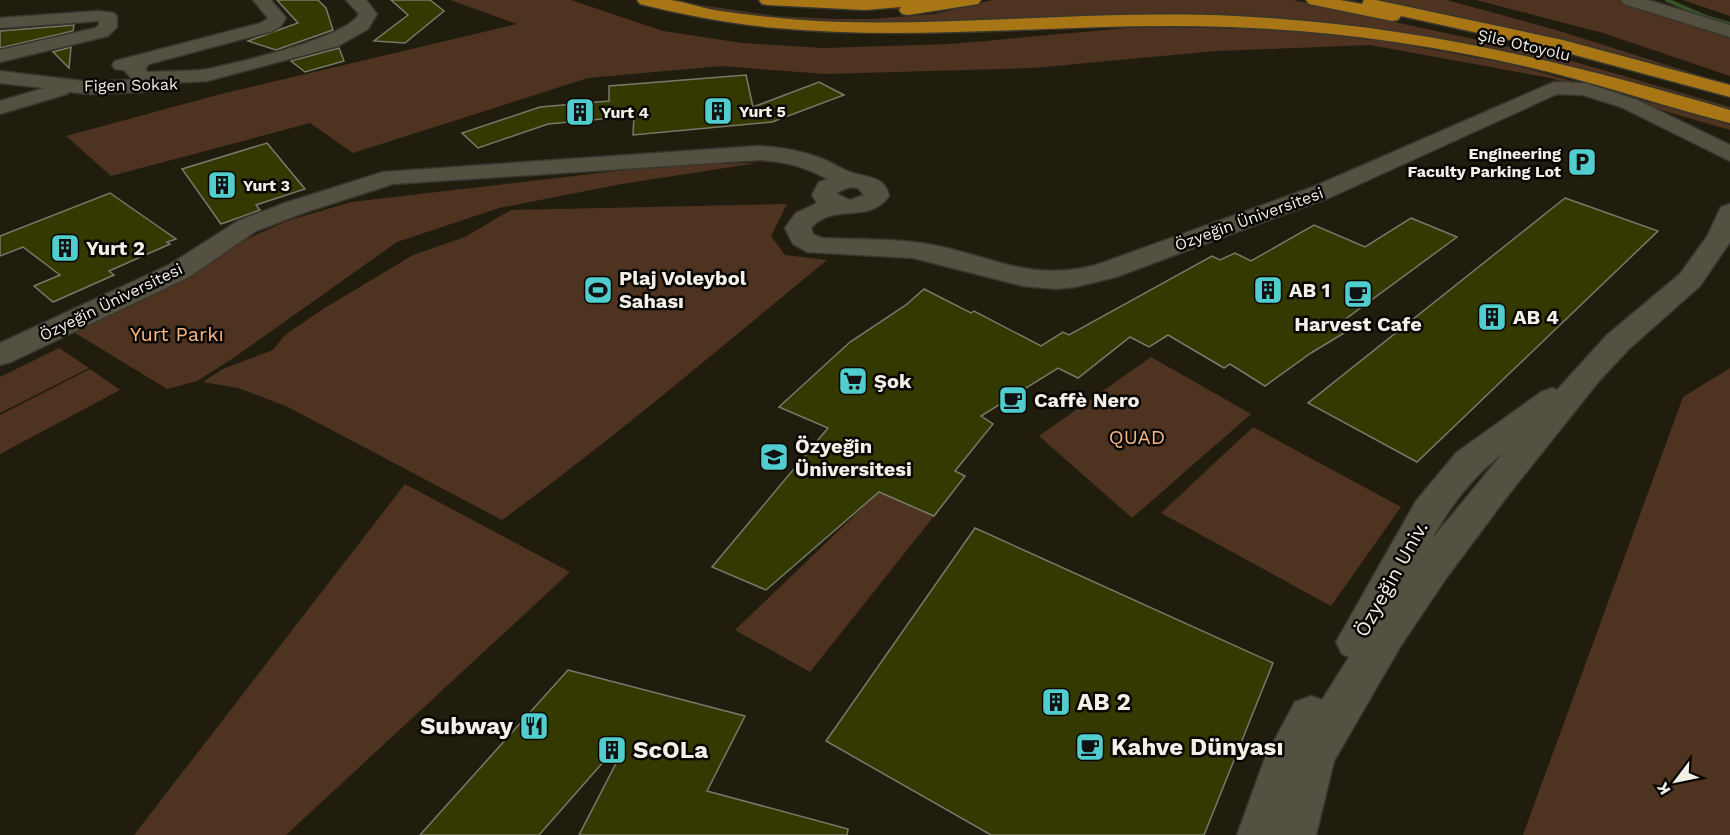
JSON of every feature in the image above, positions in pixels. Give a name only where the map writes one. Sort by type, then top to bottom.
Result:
[{"type":"highway","points":[[646,0],[708,15],[752,22],[841,29],[908,29],[1162,20],[1334,28],[1440,43],[1541,64],[1730,117]]},
{"type":"highway","points":[[706,0],[768,10],[848,13],[927,9],[972,0]]},
{"type":"highway","points":[[768,0],[865,5],[923,0]]},
{"type":"highway","name":"Şile Otoyolu","points":[[1315,0],[1557,53],[1730,100]]},
{"type":"highway","name":"Şile Otoyolu","points":[[1348,0],[1563,46],[1730,91]]},
{"type":"highway","points":[[1553,25],[1730,80]]},
{"type":"street","points":[[0,108],[68,86],[106,69],[267,27],[277,18],[262,0]]},
{"type":"street","points":[[142,60],[134,70],[143,78],[207,75],[332,42],[362,25],[368,14],[364,7],[355,0]]},
{"type":"street","points":[[1629,0],[1730,31]]},
{"type":"street","points":[[0,23],[98,16],[108,18],[108,27],[100,32],[0,56]]},
{"type":"street","name":"Figen Sokak","points":[[0,77],[91,88],[262,81]]},
{"type":"street","name":"Özyeğin Üniversitesi","points":[[0,355],[179,271],[247,226],[285,211],[391,177],[768,153],[793,155],[848,180],[870,184],[877,192],[877,196],[862,206],[837,205],[814,212],[804,218],[798,228],[802,238],[816,246],[924,252],[960,259],[1025,278],[1057,281],[1082,278],[1106,271],[1322,192],[1467,129],[1554,88],[1585,89],[1628,103],[1730,154]]},
{"type":"street","points":[[837,205],[826,199],[824,191],[832,184],[848,180]]},
{"type":"street","points":[[1292,835],[1313,755],[1385,635],[1433,566],[1496,484],[1588,374],[1618,342],[1690,280],[1720,236],[1730,212]]},
{"type":"street","name":"Özyeğin Univ.","points":[[1262,835],[1268,811],[1292,747],[1366,627],[1429,511],[1468,462],[1588,374]]},
{"type":"green space","points":[[450,0],[571,0],[663,31],[742,43],[823,48],[951,44],[1138,27],[1269,29],[1370,38],[1510,64],[1714,120],[1730,125],[1730,130],[1550,78],[1370,45],[1216,51],[1033,68],[825,74],[721,66],[588,78],[353,153],[310,123],[111,176],[66,136],[221,94],[517,24]]},
{"type":"green space","points":[[665,0],[776,16],[871,19],[935,14],[993,0],[1293,0],[1565,59],[1730,107],[1730,113],[1647,89],[1310,23],[869,26],[740,16]]},
{"type":"green space","points":[[1367,0],[1447,0],[1556,30],[1730,85]]},
{"type":"green space","points":[[1476,0],[1625,0],[1730,32],[1730,76],[1603,33]]},
{"type":"green space","points":[[1683,0],[1730,0],[1730,16]]},
{"type":"green space","name":"Yurt Parkı","points":[[757,163],[622,184],[499,208],[397,242],[232,359],[197,381],[167,389],[72,331],[238,243],[287,221],[351,202],[676,164]]},
{"type":"green space","points":[[787,204],[771,236],[785,255],[827,260],[626,425],[502,520],[288,407],[238,388],[203,382],[223,369],[273,350],[285,335],[323,309],[413,255],[465,237],[511,210]]},
{"type":"green space","points":[[59,348],[89,368],[0,413],[0,377]]},
{"type":"green space","name":"QUAD","points":[[1151,357],[1251,414],[1132,518],[1039,436]]},
{"type":"green space","points":[[1730,368],[1730,835],[1523,835],[1683,397]]},
{"type":"green space","points":[[90,369],[120,390],[0,454],[0,415]]},
{"type":"green space","points":[[1253,427],[1401,507],[1331,606],[1161,513]]},
{"type":"green space","points":[[405,484],[570,572],[286,835],[134,835]]},
{"type":"green space","points":[[879,492],[934,516],[810,672],[735,630]]},
{"type":"building","points":[[277,0],[318,0],[326,8],[333,30],[276,50],[248,41],[298,23]]},
{"type":"building","points":[[391,0],[430,0],[444,11],[405,43],[374,41],[408,15]]},
{"type":"building","points":[[74,25],[73,31],[0,48],[0,31]]},
{"type":"building","points":[[71,47],[69,68],[53,52]]},
{"type":"building","points":[[339,48],[344,61],[305,72],[291,61]]},
{"type":"building","points":[[746,75],[753,107],[819,82],[844,95],[772,122],[633,135],[634,116],[548,124],[478,148],[462,133],[540,107],[609,101],[609,86]]},
{"type":"building","name":"Yurt 3","points":[[267,143],[305,189],[256,205],[260,210],[221,224],[182,169]]},
{"type":"building","name":"Yurt 2","points":[[110,193],[176,239],[167,242],[170,244],[109,271],[114,275],[53,302],[34,286],[60,275],[23,247],[0,256],[0,236]]},
{"type":"building","name":"AB 4","points":[[1565,198],[1658,231],[1417,462],[1308,403]]},
{"type":"building","points":[[1411,218],[1457,237],[1343,321],[1354,327],[1311,353],[1265,386],[1230,364],[1224,368],[1168,335],[1149,347],[1130,337],[1078,378],[1058,368],[981,416],[993,424],[955,471],[965,476],[934,516],[879,492],[766,590],[712,567],[828,428],[779,407],[850,342],[906,305],[924,289],[971,313],[974,311],[1041,346],[1063,332],[1069,335],[1212,256],[1220,260],[1235,253],[1251,261],[1314,225],[1365,247]]},
{"type":"building","name":"AB 2","points":[[975,528],[1273,663],[1204,835],[991,835],[826,741]]},
{"type":"building","name":"ScOLa","points":[[568,670],[745,716],[707,791],[848,829],[847,835],[579,835],[625,746],[620,743],[539,835],[420,835]]},
{"type":"waterway","points":[[1667,0],[1706,17],[1730,24]]},
{"type":"place","name":"Yurt 5","points":[[718,111]]},
{"type":"place","name":"Yurt 4","points":[[580,112]]},
{"type":"place","name":"Engineering Faculty Parking Lot","points":[[1582,162]]},
{"type":"place","name":"Yurt 3","points":[[222,185]]},
{"type":"place","name":"Yurt 2","points":[[65,248]]},
{"type":"place","name":"Plaj Voleybol Sahası","points":[[598,290]]},
{"type":"place","name":"AB 1","points":[[1268,290]]},
{"type":"place","name":"Harvest Cafe","points":[[1358,294]]},
{"type":"place","name":"AB 4","points":[[1492,317]]},
{"type":"place","name":"Şok","points":[[853,381]]},
{"type":"place","name":"Caffè Nero","points":[[1013,400]]},
{"type":"place","name":"Özyeğin Üniversitesi","points":[[774,457]]},
{"type":"place","name":"AB 2","points":[[1056,702]]},
{"type":"place","name":"Subway","points":[[534,726]]},
{"type":"place","name":"Kahve Dünyası","points":[[1090,747]]},
{"type":"place","name":"ScOLa","points":[[612,750]]}]
